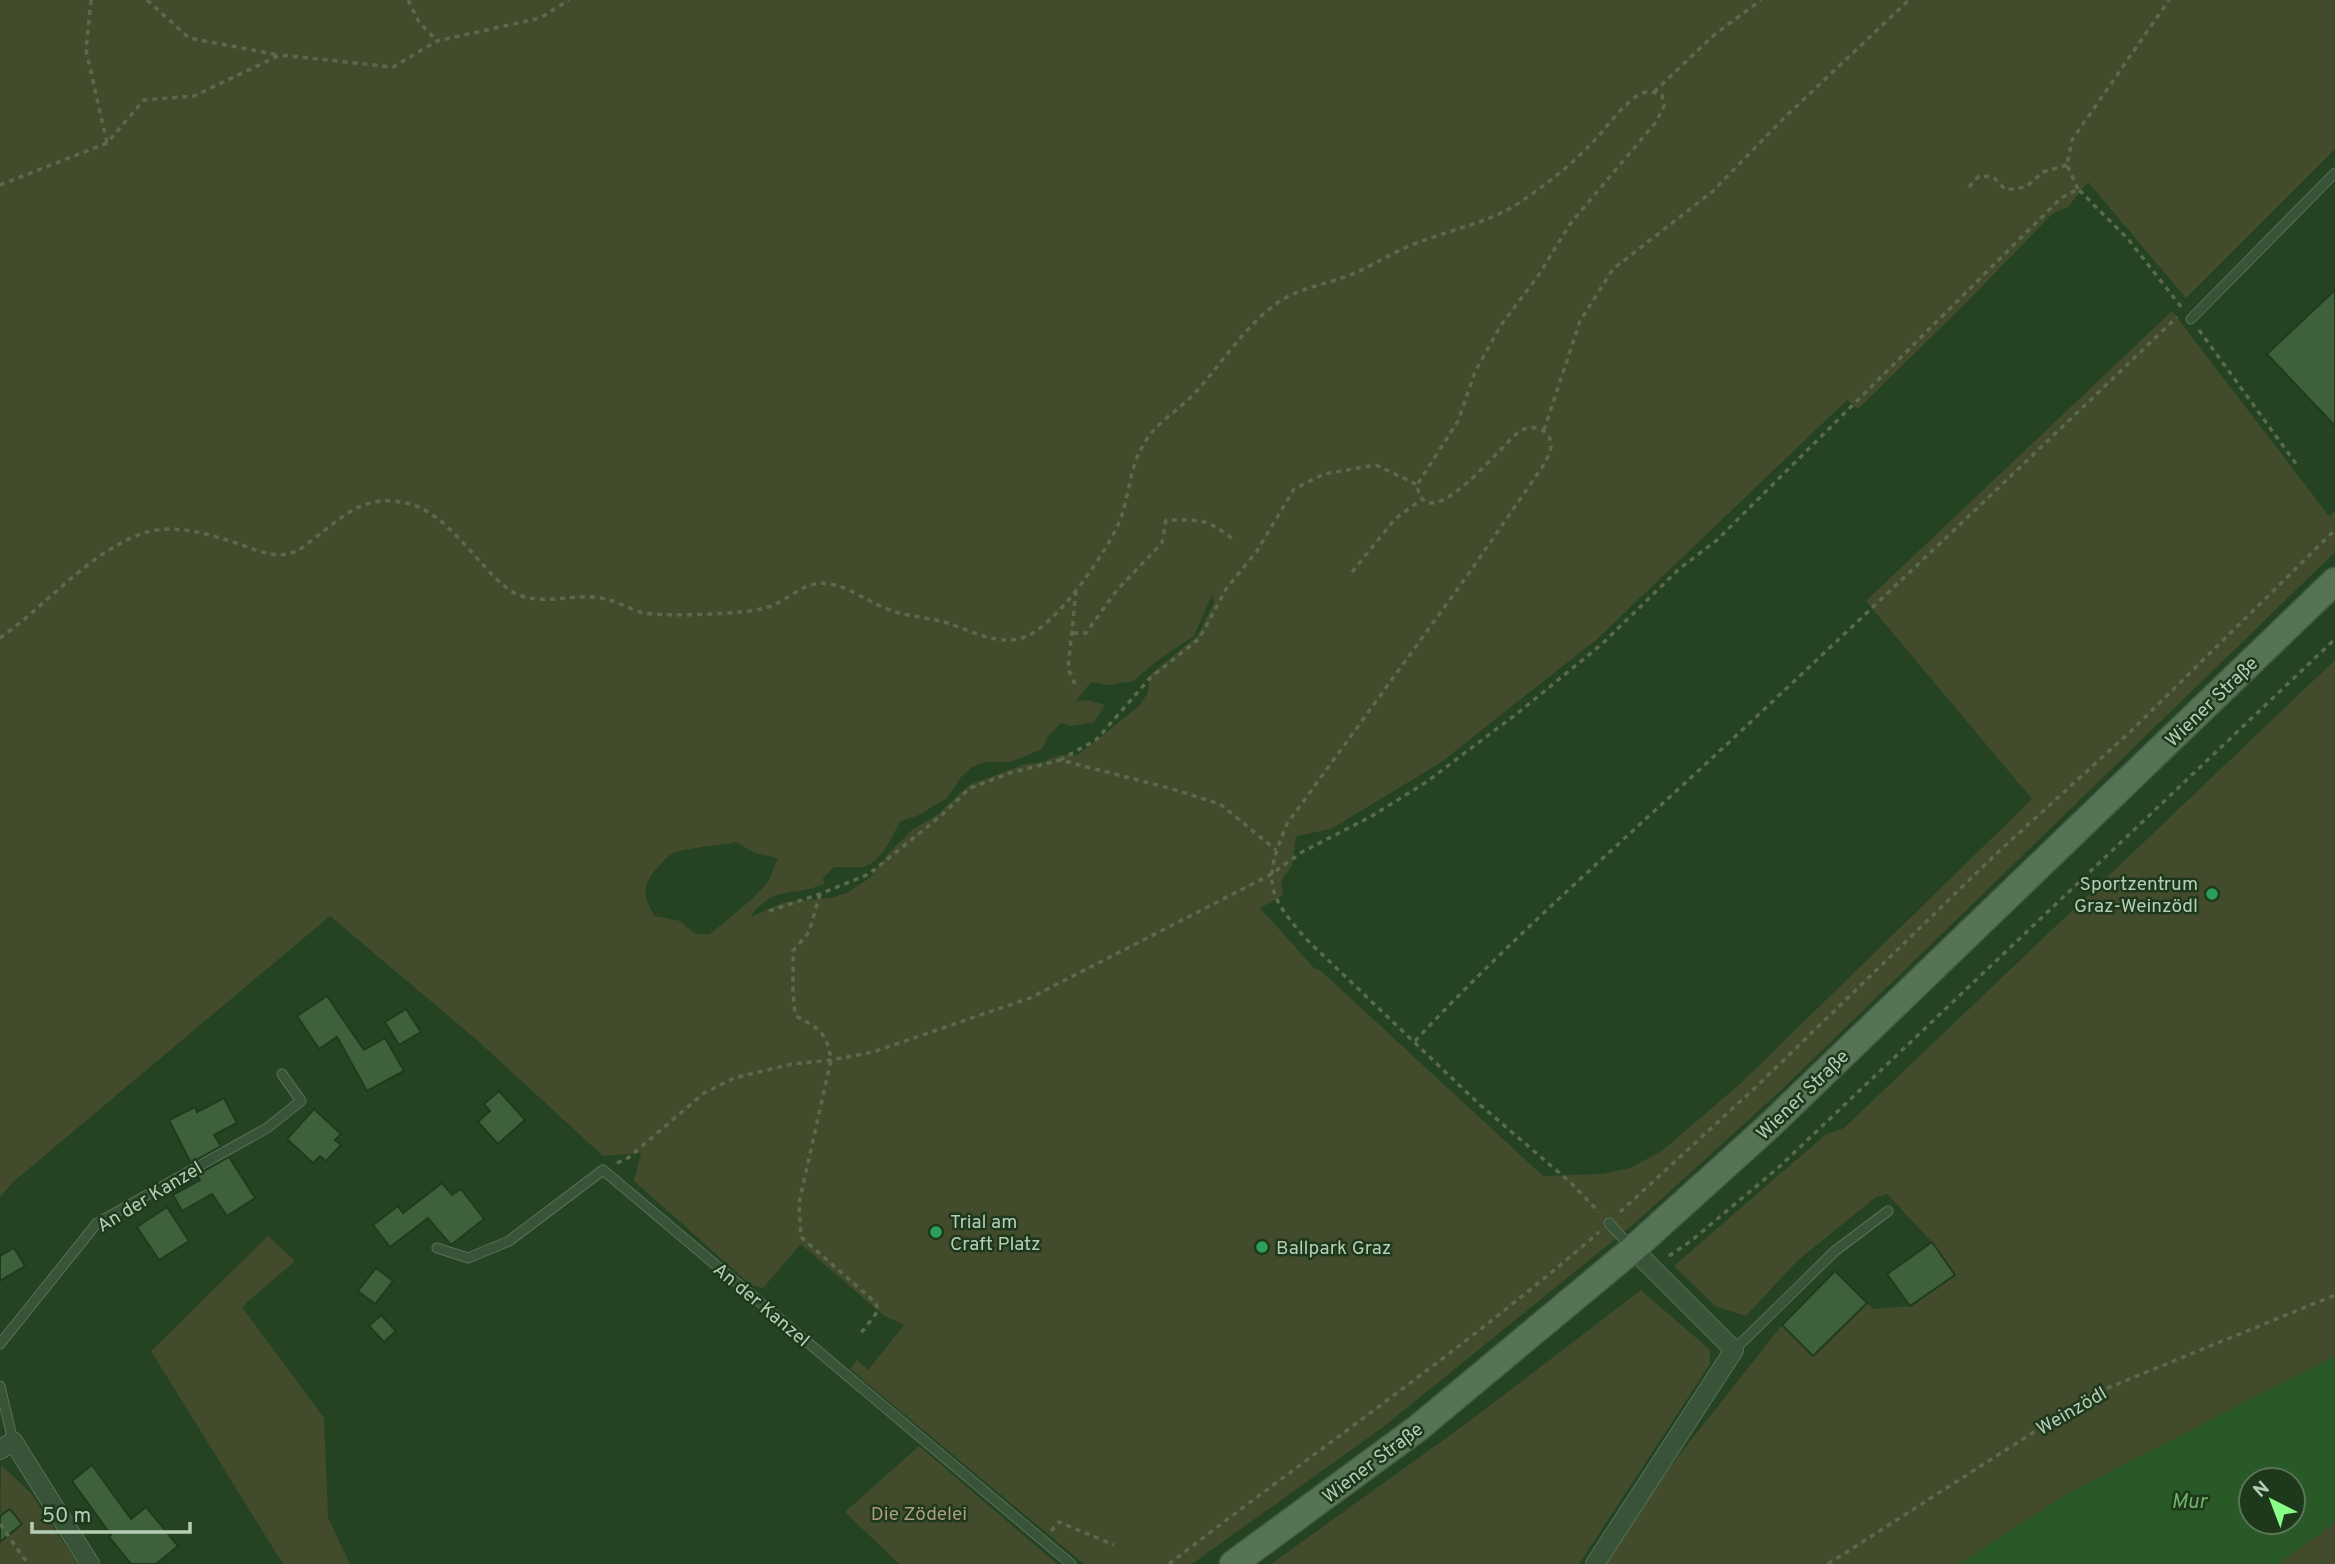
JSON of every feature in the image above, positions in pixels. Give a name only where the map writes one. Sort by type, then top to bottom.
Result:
[{"type":"main road","name":"Wiener Straße","points":[[1233,1564],[1418,1429],[1633,1250],[1768,1127],[2335,581]]},
{"type":"street","points":[[1595,1564],[1734,1350],[1633,1250]]},
{"type":"street","points":[[6,1446],[90,1564]]},
{"type":"lane","points":[[2190,319],[2335,173]]},
{"type":"lane","name":"An der Kanzel","points":[[0,1344],[97,1223],[267,1128],[301,1101],[282,1074]]},
{"type":"lane","points":[[437,1248],[468,1258],[509,1241],[603,1170]]},
{"type":"lane","name":"An der Kanzel","points":[[603,1170],[1071,1564]]},
{"type":"lane","points":[[1734,1350],[1835,1251],[1888,1211]]},
{"type":"lane","points":[[1609,1223],[1633,1250]]},
{"type":"lane","points":[[0,1386],[6,1446]]},
{"type":"path","points":[[91,0],[86,50],[107,143]]},
{"type":"path","points":[[147,0],[189,38],[281,55],[393,67],[437,41],[540,18],[569,0]]},
{"type":"path","points":[[408,0],[419,22],[437,41]]},
{"type":"path","points":[[1654,92],[1714,35],[1761,0]]},
{"type":"path","points":[[1544,430],[1580,321],[1613,269],[1712,192],[1785,117],[1909,0]]},
{"type":"path","points":[[1415,1041],[1522,936],[1861,619],[2184,311],[2128,239],[2078,189],[2067,165],[2072,140],[2169,0]]},
{"type":"path","points":[[0,185],[107,143],[144,100],[194,96],[281,55]]},
{"type":"path","points":[[0,638],[27,619],[92,562],[122,542],[150,531],[181,529],[229,540],[275,556],[294,553],[360,505],[389,500],[417,506],[473,552],[507,588],[529,600],[583,596],[608,599],[643,613],[735,611],[765,608],[802,587],[825,582],[908,616],[942,622],[999,640],[1020,639],[1035,632],[1076,589],[1113,536],[1123,512],[1137,455],[1149,435],[1191,397],[1254,323],[1274,304],[1295,293],[1354,274],[1418,242],[1482,221],[1517,204],[1590,146],[1631,101],[1643,93],[1654,92],[1662,95],[1664,106],[1656,122],[1570,224],[1538,276],[1501,325],[1475,372],[1458,421],[1416,485]]},
{"type":"path","points":[[1969,187],[1979,177],[1993,177],[2006,190],[2026,187],[2043,172],[2067,165]]},
{"type":"path","points":[[603,1170],[628,1158],[704,1093],[734,1078],[792,1064],[873,1052],[1030,998],[1270,875],[1301,852],[1370,817],[1425,783],[1520,712],[1602,644],[1679,569],[1717,540],[2061,198],[2078,189]]},
{"type":"path","points":[[2190,319],[2297,465]]},
{"type":"path","points":[[769,911],[869,874],[942,815],[970,788],[1010,773],[1060,760],[1096,740],[1152,677],[1199,639],[1226,589],[1257,551],[1294,489],[1324,474],[1376,465],[1416,485],[1422,499],[1430,502],[1443,500],[1461,490],[1519,432],[1533,427],[1544,430],[1551,449],[1543,466],[1287,824],[1276,850],[1270,875],[1274,893],[1286,915],[1306,939],[1479,1104],[1570,1182],[1609,1223]]},
{"type":"path","points":[[1352,572],[1395,520],[1422,499]]},
{"type":"path","points":[[1073,633],[1086,633],[1117,590],[1161,543],[1166,520],[1213,523],[1234,540]]},
{"type":"path","points":[[1169,1564],[1384,1405],[1563,1263],[1609,1223],[1758,1086],[1997,853],[2131,731],[2335,530]]},
{"type":"path","points":[[1076,589],[1069,668],[1077,689]]},
{"type":"path","points":[[1060,760],[1220,804],[1276,850]]},
{"type":"path","points":[[820,894],[808,932],[793,951],[792,998],[796,1016],[818,1028],[828,1042],[831,1060],[799,1203],[801,1237],[876,1303],[878,1311],[861,1333]]},
{"type":"path","name":"Weinzödl","points":[[1828,1564],[2094,1394],[2335,1295]]},
{"type":"path","points":[[1059,1522],[1114,1545]]},
{"type":"path","points":[[0,1524],[28,1564]]},
{"type":"green space","points":[[0,0],[2335,0],[2335,149],[2186,298],[2088,182],[2068,207],[2052,214],[1858,409],[1847,400],[1597,639],[1440,763],[1331,829],[1296,836],[1292,866],[1281,881],[1283,895],[1260,908],[1314,968],[1321,971],[1543,1176],[1602,1174],[1630,1168],[1662,1151],[1741,1083],[2032,799],[1866,601],[2172,311],[2329,516],[2335,511],[2335,552],[1778,1093],[1635,1223],[1382,1428],[1192,1564],[1084,1564],[850,1369],[857,1360],[868,1370],[904,1325],[883,1315],[801,1244],[763,1288],[751,1285],[634,1181],[641,1153],[603,1156],[477,1040],[330,916],[13,1182],[0,1197]],"holes":[[[1212,595],[1214,603],[1197,636],[1151,674],[1147,694],[1140,705],[1078,755],[1060,755],[1043,762],[1025,764],[969,785],[937,815],[912,830],[886,856],[871,877],[847,893],[831,898],[785,902],[750,917],[767,900],[784,893],[824,884],[823,878],[834,867],[859,867],[875,861],[900,821],[917,816],[947,798],[961,777],[972,767],[984,762],[1011,762],[1042,749],[1048,736],[1061,723],[1070,726],[1094,722],[1105,705],[1087,700],[1075,702],[1091,682],[1108,685],[1133,681],[1194,636]],[[736,842],[755,853],[778,858],[768,882],[751,900],[709,935],[694,933],[680,921],[655,916],[646,897],[647,885],[667,857],[684,850]]]},
{"type":"green space","points":[[2335,660],[2335,1356],[2069,1493],[1960,1564],[1601,1564],[1677,1458],[1782,1325],[1813,1356],[1867,1303],[1874,1309],[1910,1306],[1955,1275],[1932,1242],[1887,1194],[1876,1197],[1797,1261],[1746,1316],[1715,1306],[1674,1266],[1825,1135],[1844,1128]]},
{"type":"green space","points":[[268,1236],[295,1261],[242,1307],[324,1418],[328,1518],[350,1564],[283,1564],[151,1351]]},
{"type":"green space","points":[[1641,1290],[1710,1350],[1710,1364],[1579,1564],[1271,1564],[1467,1423]]},
{"type":"green space","name":"Die Zödelei","points":[[919,1446],[1057,1564],[899,1564],[845,1512]]},
{"type":"green space","points":[[1,1465],[30,1492],[78,1564],[0,1564]]},
{"type":"green space","points":[[2335,1522],[2335,1564],[2278,1564]]},
{"type":"water","name":"Mur","points":[[2335,1356],[2335,1522],[2278,1564],[1960,1564],[2069,1493]]},
{"type":"building","points":[[2335,290],[2335,426],[2267,354]]},
{"type":"building","points":[[327,996],[364,1050],[385,1038],[404,1071],[367,1091],[337,1037],[319,1049],[297,1016]]},
{"type":"building","points":[[406,1009],[421,1032],[399,1045],[385,1022]]},
{"type":"building","points":[[499,1091],[525,1120],[498,1144],[478,1122],[490,1111],[484,1104]]},
{"type":"building","points":[[224,1098],[237,1123],[214,1135],[221,1146],[191,1163],[169,1120],[195,1107],[197,1112]]},
{"type":"building","points":[[314,1109],[341,1134],[335,1140],[341,1145],[326,1161],[320,1156],[313,1163],[287,1139]]},
{"type":"building","points":[[229,1157],[255,1198],[227,1216],[212,1194],[182,1211],[173,1195],[200,1180],[197,1175]]},
{"type":"building","points":[[442,1183],[452,1195],[461,1189],[484,1219],[451,1245],[428,1218],[390,1247],[373,1225],[398,1206],[403,1213]]},
{"type":"building","points":[[167,1207],[189,1241],[159,1260],[137,1227]]},
{"type":"building","points":[[1932,1242],[1955,1275],[1910,1306],[1887,1274]]},
{"type":"building","points":[[14,1248],[25,1266],[0,1281],[0,1256]]},
{"type":"building","points":[[376,1268],[393,1281],[375,1304],[358,1291]]},
{"type":"building","points":[[1835,1271],[1867,1303],[1813,1356],[1782,1325]]},
{"type":"building","points":[[381,1315],[396,1331],[384,1342],[369,1326]]},
{"type":"building","points":[[92,1465],[131,1519],[146,1507],[178,1546],[156,1564],[131,1564],[109,1537],[111,1535],[72,1481]]},
{"type":"building","points":[[10,1509],[22,1524],[0,1542],[0,1516]]},
{"type":"place","name":"Sportzentrum Graz-Weinzödl","points":[[2212,894]]},
{"type":"place","name":"Trial am Craft Platz","points":[[936,1232]]},
{"type":"place","name":"Ballpark Graz","points":[[1262,1247]]}]
